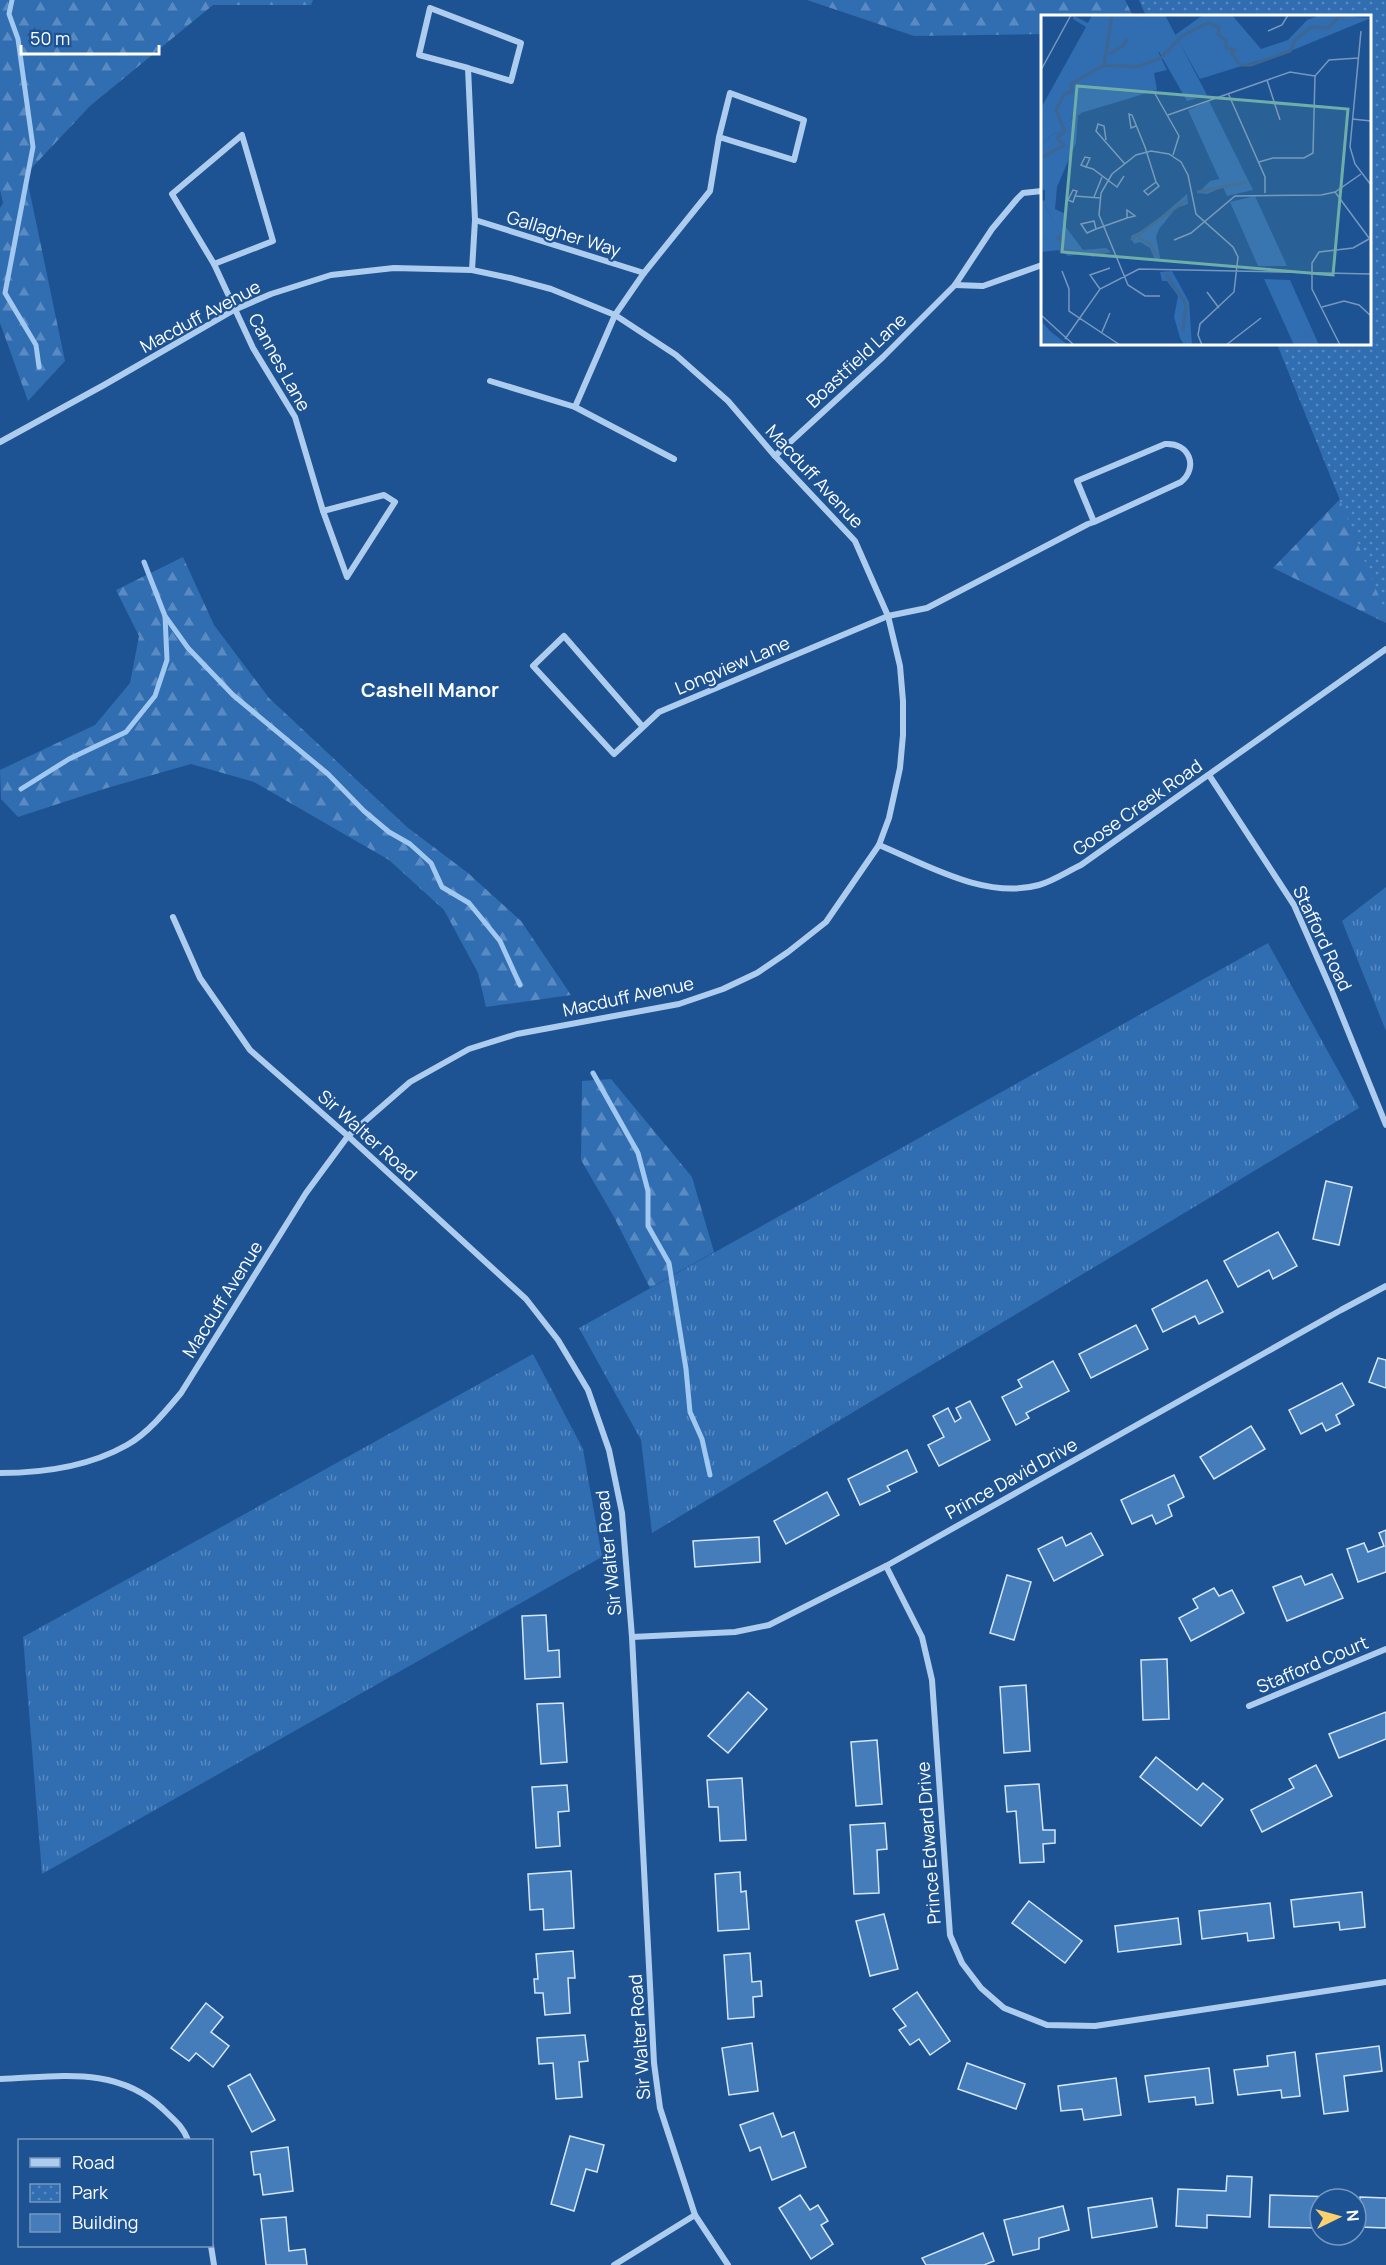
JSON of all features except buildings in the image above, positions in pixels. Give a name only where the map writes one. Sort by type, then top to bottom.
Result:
[{"type":"street","points":[[430,8],[521,43],[511,81],[468,68],[419,55],[430,8]]},
{"type":"street","points":[[468,68],[475,220],[472,270]]},
{"type":"street","points":[[575,407],[615,315],[644,273],[710,191],[718,137],[730,93],[804,120],[794,160],[718,137]]},
{"type":"street","name":"Cannes Lane","points":[[214,264],[273,242],[242,135],[172,194],[214,264],[253,348],[295,417],[323,511],[348,577],[395,502],[384,495],[323,511]]},
{"type":"street","name":"Boastfield Lane","points":[[775,456],[883,357],[956,285],[1010,206],[1023,193],[1041,191]]},
{"type":"street","name":"Gallagher Way","points":[[475,220],[644,273]]},
{"type":"street","points":[[956,285],[982,286],[1041,265]]},
{"type":"street","name":"Macduff Avenue","points":[[0,442],[105,385],[234,310],[271,294],[332,275],[394,268],[472,270],[551,289],[615,315],[676,355],[728,401],[775,456],[855,541],[888,616],[900,666],[903,701],[903,735],[896,792],[879,845],[826,922],[757,973],[723,989],[679,1004],[517,1034],[469,1049],[410,1082],[348,1136],[306,1193],[181,1393],[162,1416],[128,1445],[83,1463],[17,1473],[0,1473]]},
{"type":"street","points":[[490,381],[575,407],[674,459]]},
{"type":"street","name":"Longview Lane","points":[[643,727],[564,636],[533,666],[614,754],[643,727],[659,712],[888,616],[927,608],[1094,522],[1181,482],[1187,478],[1191,465],[1187,452],[1175,444],[1165,444],[1077,481],[1094,522]]},
{"type":"street","name":"Goose Creek Road","points":[[879,845],[977,885],[1009,890],[1040,885],[1081,865],[1386,649]]},
{"type":"street","name":"Stafford Road","points":[[1209,776],[1294,905],[1386,1125]]},
{"type":"street","name":"Sir Walter Road","points":[[173,917],[200,978],[250,1050],[526,1299],[558,1340],[588,1390],[609,1450],[622,1513],[632,1637],[654,2062],[660,2108],[695,2215],[728,2265]]},
{"type":"street","name":"Prince David Drive","points":[[632,1637],[735,1632],[770,1625],[886,1566],[1386,1286]]},
{"type":"street","name":"Prince Edward Drive","points":[[886,1566],[922,1637],[932,1680],[950,1935],[962,1963],[981,1988],[1004,2008],[1047,2025],[1095,2026],[1386,1982]]},
{"type":"street","name":"Stafford Court","points":[[1249,1706],[1386,1648]]},
{"type":"street","points":[[0,2079],[90,2075],[120,2082],[148,2096],[183,2127],[188,2139]]},
{"type":"street","points":[[614,2265],[695,2215]]},
{"type":"street","points":[[211,2247],[214,2265]]},
{"type":"green space","points":[[0,0],[313,0],[311,5],[213,5],[90,106],[26,174],[65,361],[28,401],[0,323],[0,208],[3,203],[0,190]]},
{"type":"green space","points":[[807,0],[1125,0],[1132,15],[1041,15],[1041,34],[914,36]]},
{"type":"green space","points":[[1139,0],[1386,0],[1386,614],[1277,345],[1371,345],[1371,15],[1146,15]]},
{"type":"green space","points":[[1386,257],[1386,623],[1273,568],[1340,499]]},
{"type":"green space","points":[[183,557],[214,625],[269,698],[407,827],[468,873],[521,921],[571,995],[486,1007],[478,973],[444,910],[389,860],[254,782],[191,764],[18,817],[1,799],[0,770],[95,725],[130,683],[139,636],[116,590]]},
{"type":"green space","points":[[1386,887],[1386,1031],[1342,921]]},
{"type":"green space","points":[[1268,943],[1359,1108],[652,1533],[641,1440],[579,1328]]},
{"type":"green space","points":[[611,1079],[692,1177],[714,1252],[650,1288],[614,1217],[581,1160],[582,1081]]},
{"type":"green space","points":[[533,1354],[583,1449],[602,1557],[42,1874],[23,1637]]},
{"type":"waterway","points":[[12,0],[9,14],[18,39],[33,147],[5,293],[36,345],[39,367]]},
{"type":"waterway","points":[[144,562],[165,616],[188,648],[233,695],[328,774],[364,811],[389,832],[410,844],[431,863],[442,887],[469,903],[500,941],[520,985]]},
{"type":"waterway","points":[[21,789],[69,759],[126,732],[155,696],[167,660],[165,616]]},
{"type":"waterway","points":[[593,1073],[638,1153],[648,1191],[648,1226],[669,1263],[686,1369],[690,1412],[702,1439],[710,1475]]},
{"type":"district","name":"Cashell Manor","points":[[430,689]]}]
